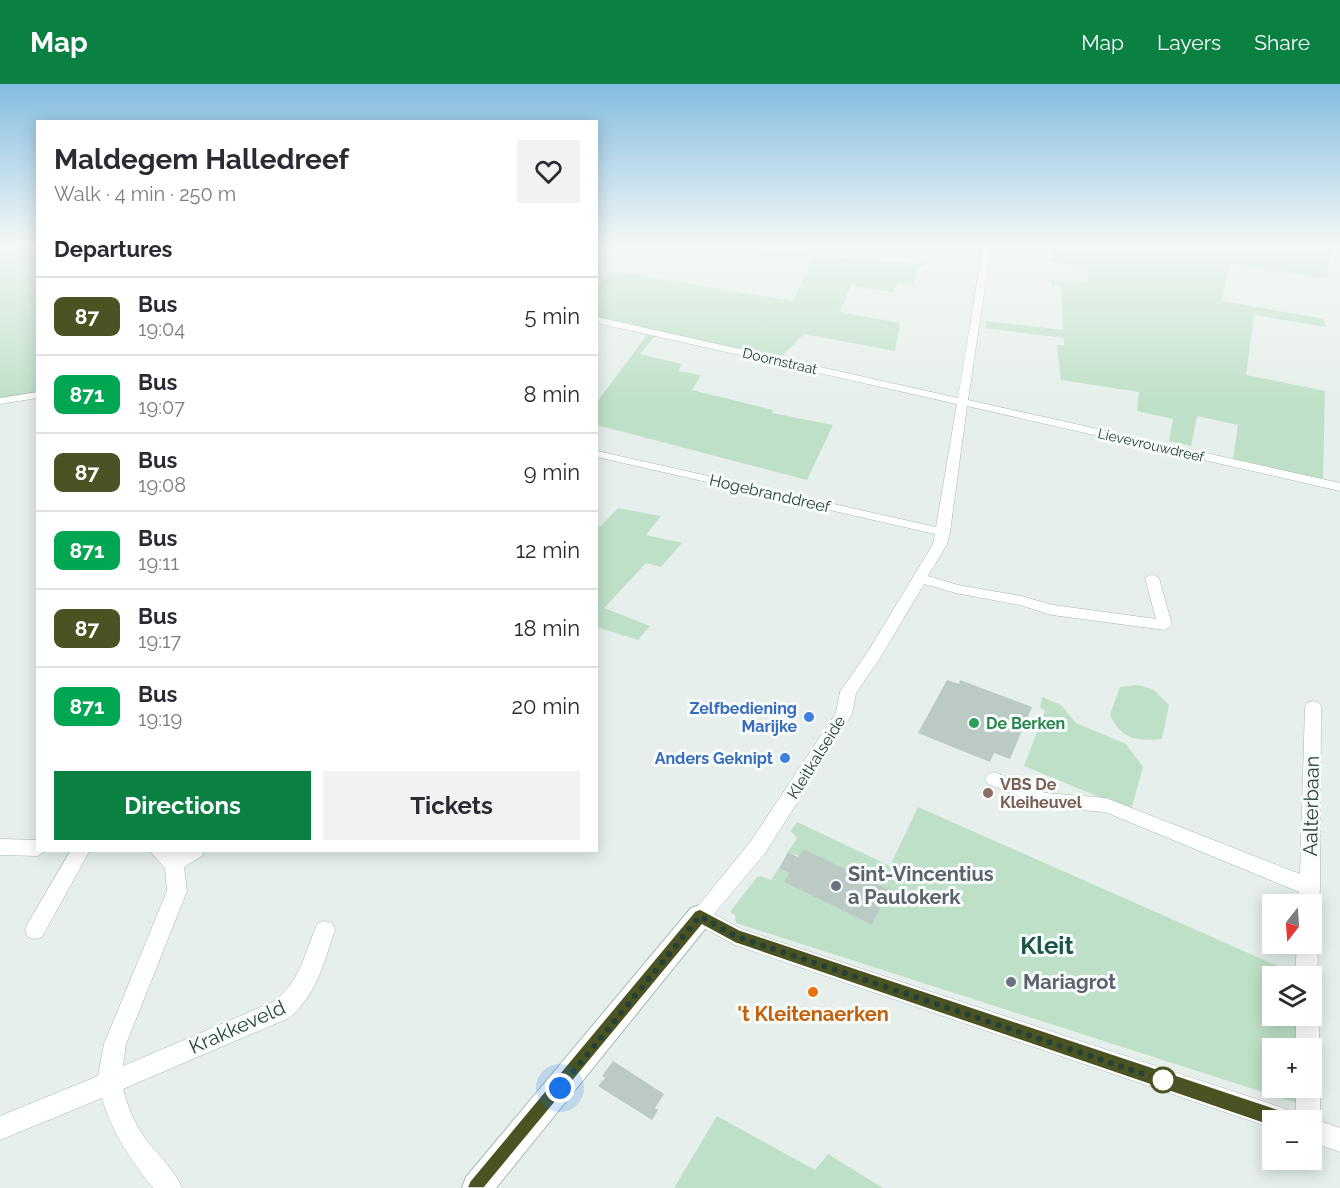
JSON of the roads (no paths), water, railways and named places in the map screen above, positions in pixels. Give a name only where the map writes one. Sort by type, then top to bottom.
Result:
[{"type":"street","name":"Kleitkalseide","points":[[477,1188],[758,847],[844,714],[848,692],[875,654],[940,544],[979,298]]},
{"type":"street","name":"Doornstraat","points":[[598,320],[962,402]]},
{"type":"street","points":[[0,401],[36,395]]},
{"type":"street","name":"Lievevrouwdreef","points":[[962,402],[1340,487]]},
{"type":"street","name":"Hogebranddreef","points":[[598,454],[943,532]]},
{"type":"street","points":[[920,578],[956,589],[1021,601],[1052,610],[1165,625],[1152,578]]},
{"type":"street","name":"Aalterbaan","points":[[1309,894],[1313,707]]},
{"type":"street","points":[[994,779],[1045,800],[1106,805],[1305,894]]},
{"type":"street","points":[[0,847],[36,848]]},
{"type":"street","points":[[35,930],[80,852]]},
{"type":"street","points":[[162,852],[173,864],[178,878],[177,891],[115,1044],[109,1082],[119,1117],[135,1145],[169,1188]]},
{"type":"street","points":[[173,864],[192,852]]},
{"type":"street","points":[[700,916],[735,936],[1262,1113]]},
{"type":"street","name":"Krakkeveld","points":[[0,1128],[281,1010],[302,992],[325,930]]},
{"type":"street","points":[[1322,1134],[1340,1140]]},
{"type":"place","name":"Zelfbediening Marijke","points":[[809,717]]},
{"type":"place","name":"De Berken","points":[[974,723]]},
{"type":"place","name":"Anders Geknipt","points":[[785,758]]},
{"type":"place","name":"VBS De Kleiheuvel","points":[[988,793]]},
{"type":"place","name":"Sint-Vincentius a Paulokerk","points":[[836,886]]},
{"type":"place","name":"Mariagrot","points":[[1011,982]]},
{"type":"place","name":"'t Kleitenaerken","points":[[813,992]]},
{"type":"district","name":"Kleit","points":[[1047,946]]}]
